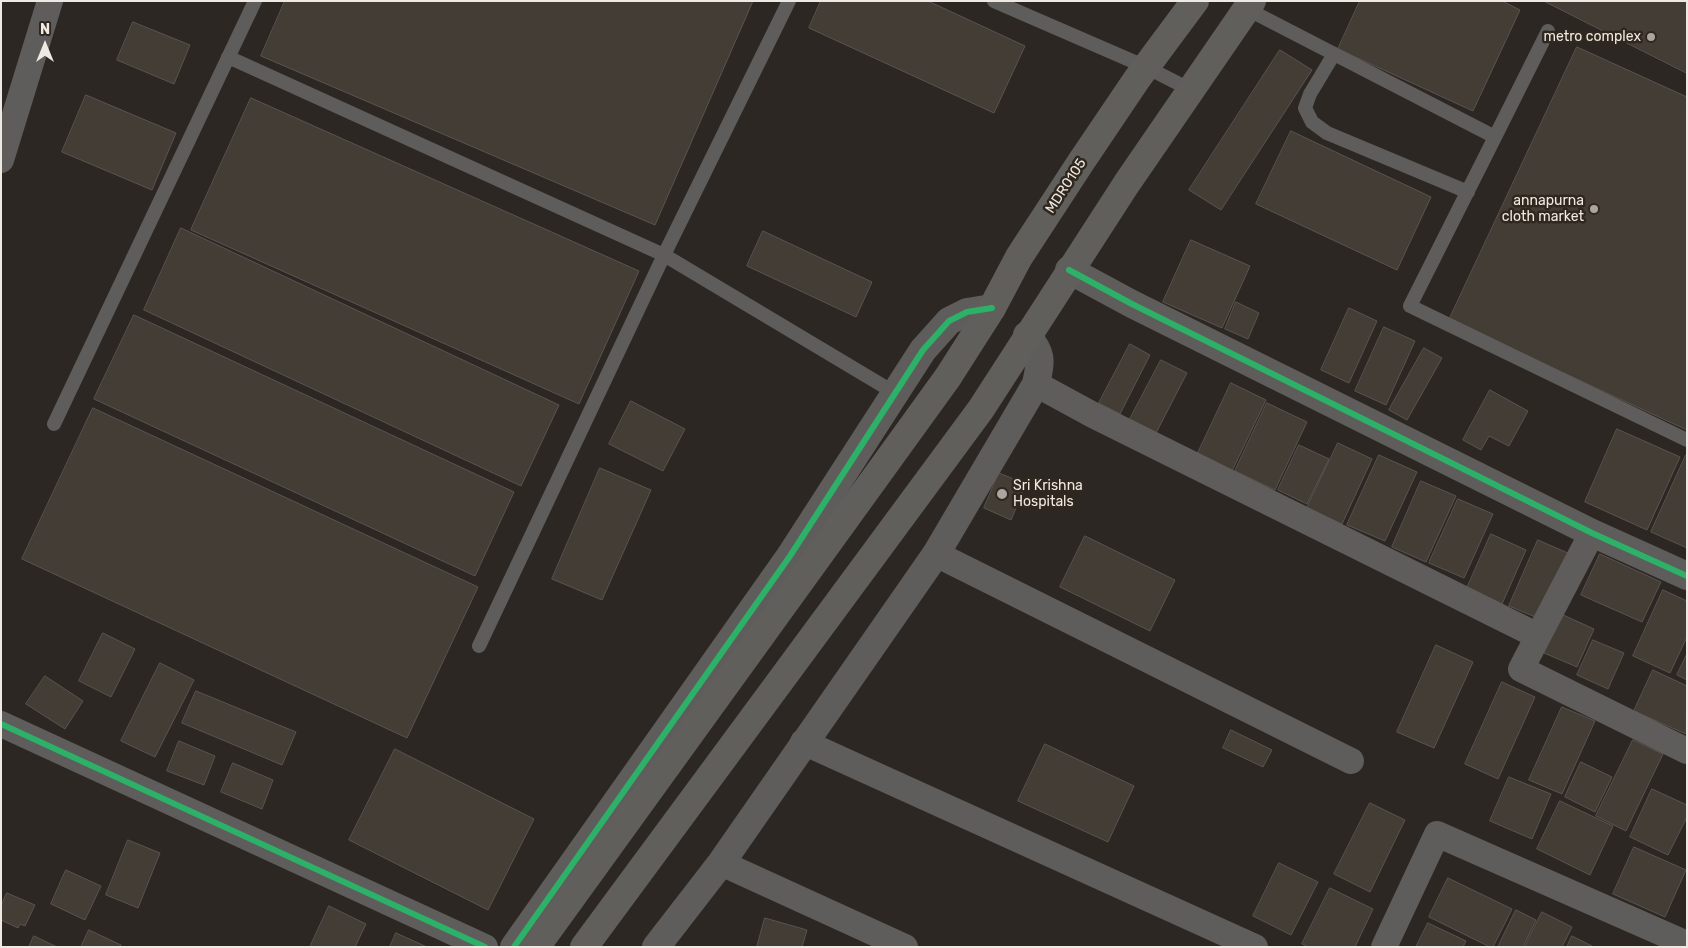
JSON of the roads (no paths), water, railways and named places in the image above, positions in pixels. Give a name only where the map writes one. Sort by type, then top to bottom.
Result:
[{"type":"main road","name":"MDR0105","points":[[536,947],[948,377],[992,308],[1019,257],[1146,67],[1195,1]]},
{"type":"main road","points":[[584,947],[981,409],[1069,270],[1249,5]]},
{"type":"street","points":[[1,160],[50,1]]},
{"type":"street","points":[[1069,270],[1132,304],[1592,533],[1687,576]]},
{"type":"street","points":[[514,947],[790,556],[923,350],[949,321],[968,312],[992,308]]},
{"type":"street","points":[[661,946],[936,554],[1036,384],[1040,364],[1038,350],[1027,335]]},
{"type":"street","points":[[1036,384],[1093,415],[1538,636]]},
{"type":"street","points":[[1592,533],[1521,669],[1687,751]]},
{"type":"street","points":[[936,554],[1351,761]]},
{"type":"street","points":[[1,724],[485,947]]},
{"type":"street","points":[[803,742],[1255,947]]},
{"type":"street","points":[[1384,947],[1437,834],[1687,944]]},
{"type":"street","points":[[721,863],[905,947]]},
{"type":"lane","points":[[54,424],[255,1]]},
{"type":"lane","points":[[479,646],[664,255],[789,1]]},
{"type":"lane","points":[[994,1],[1146,67],[1191,90]]},
{"type":"lane","points":[[1249,5],[1334,54],[1495,137]]},
{"type":"lane","points":[[1548,32],[1410,306],[1687,440]]},
{"type":"lane","points":[[1334,54],[1310,94],[1305,108],[1312,122],[1327,133],[1468,192]]},
{"type":"lane","points":[[228,57],[664,255],[895,393]]},
{"type":"place","name":"metro complex","points":[[1651,37]]},
{"type":"place","name":"annapurna cloth market","points":[[1594,209]]},
{"type":"place","name":"Sri Krishna Hospitals","points":[[1002,494]]}]
